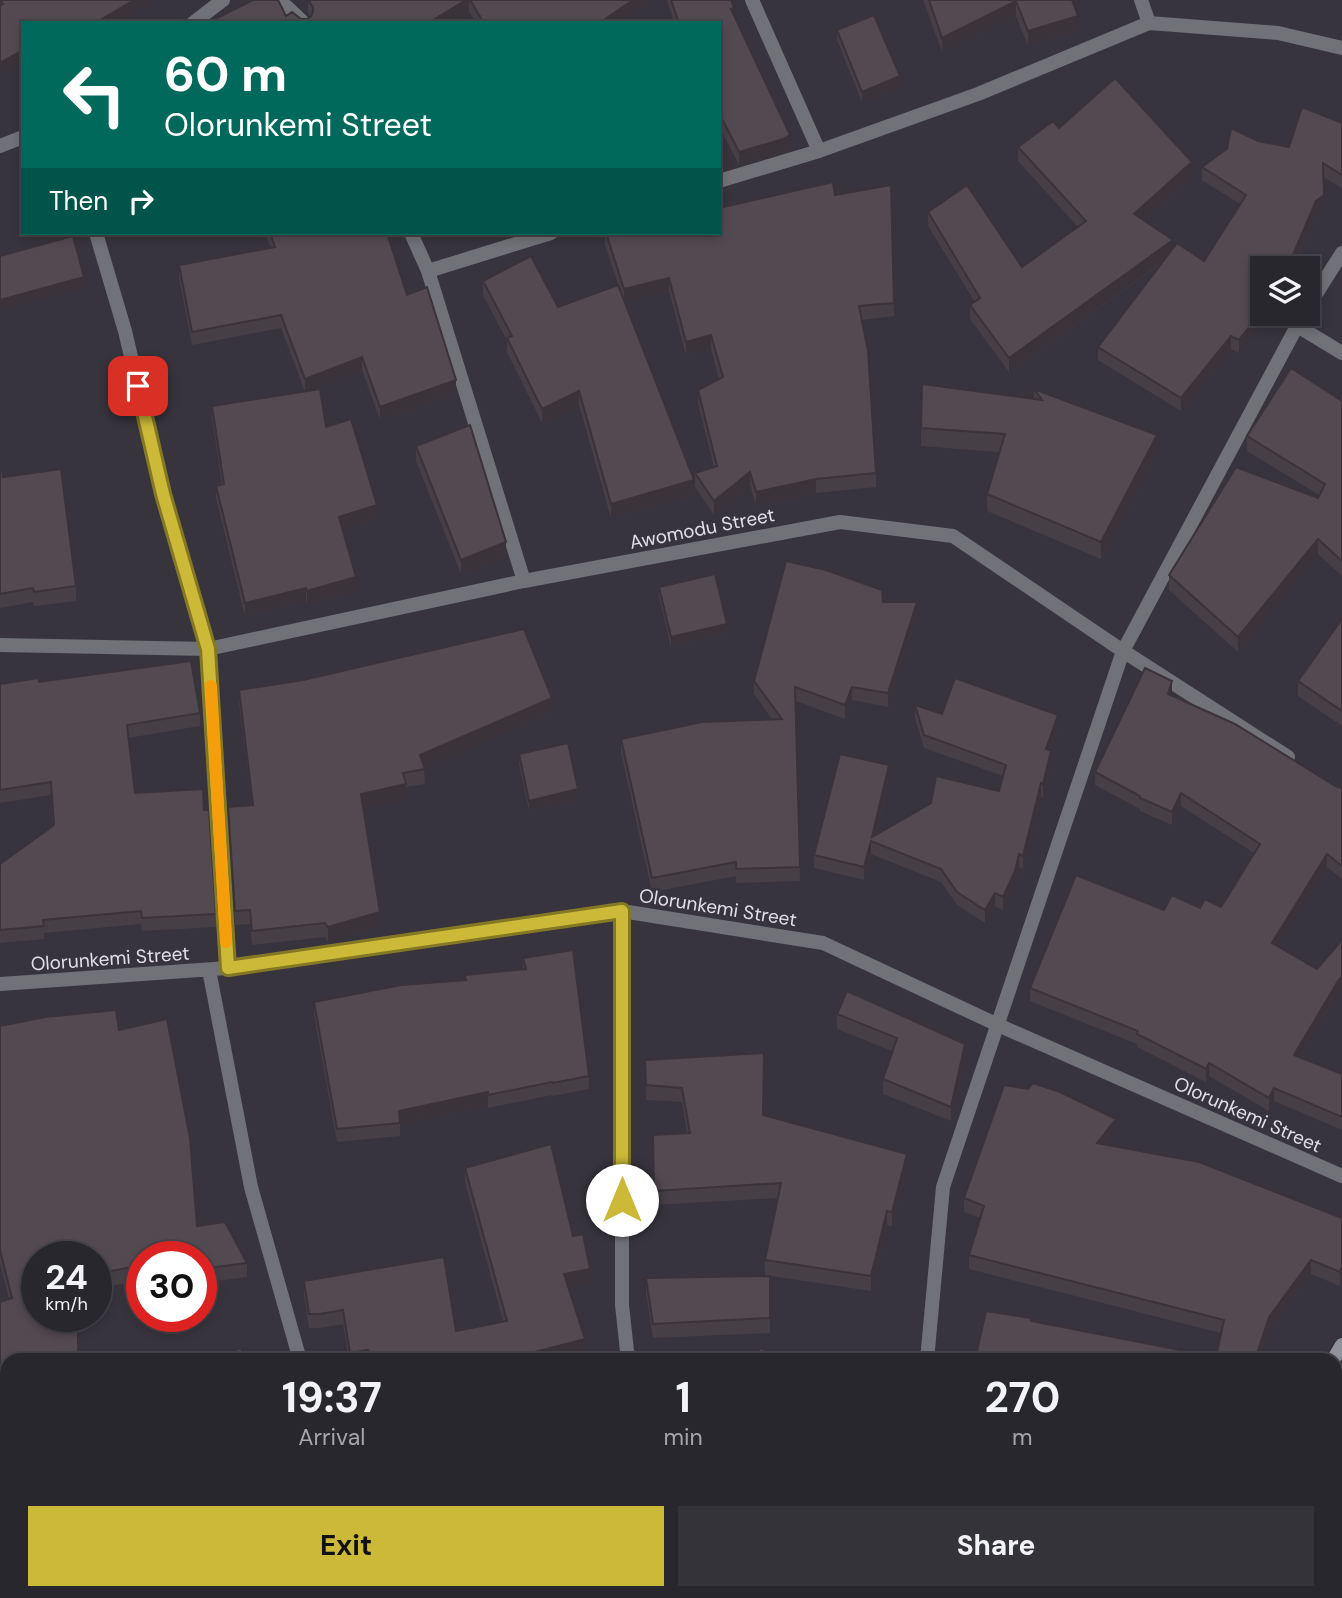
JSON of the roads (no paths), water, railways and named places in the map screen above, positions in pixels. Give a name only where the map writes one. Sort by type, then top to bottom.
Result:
[{"type":"street","points":[[196,21],[223,0]]},
{"type":"street","points":[[276,0],[302,21]]},
{"type":"street","points":[[752,0],[819,151]]},
{"type":"street","points":[[1140,0],[1149,23]]},
{"type":"street","points":[[721,180],[819,151],[978,94],[1149,23],[1278,33],[1342,48]]},
{"type":"street","points":[[0,146],[21,138]]},
{"type":"street","points":[[97,235],[125,331],[163,494],[208,649],[228,968]]},
{"type":"street","points":[[412,235],[428,271],[523,581]]},
{"type":"street","points":[[428,271],[545,235]]},
{"type":"street","points":[[1320,288],[1342,253]]},
{"type":"street","points":[[928,1353],[943,1187],[1123,651],[1296,326]]},
{"type":"street","points":[[1309,326],[1342,353]]},
{"type":"street","name":"Awomodu Street","points":[[0,645],[208,649],[523,581],[840,522],[953,536],[1123,651],[1296,762]]},
{"type":"street","points":[[622,911],[622,1305],[627,1353]]},
{"type":"street","name":"Olorunkemi Street","points":[[0,984],[228,968],[622,911],[823,943],[998,1025],[1342,1176]]},
{"type":"street","points":[[209,970],[251,1186],[298,1353]]}]
